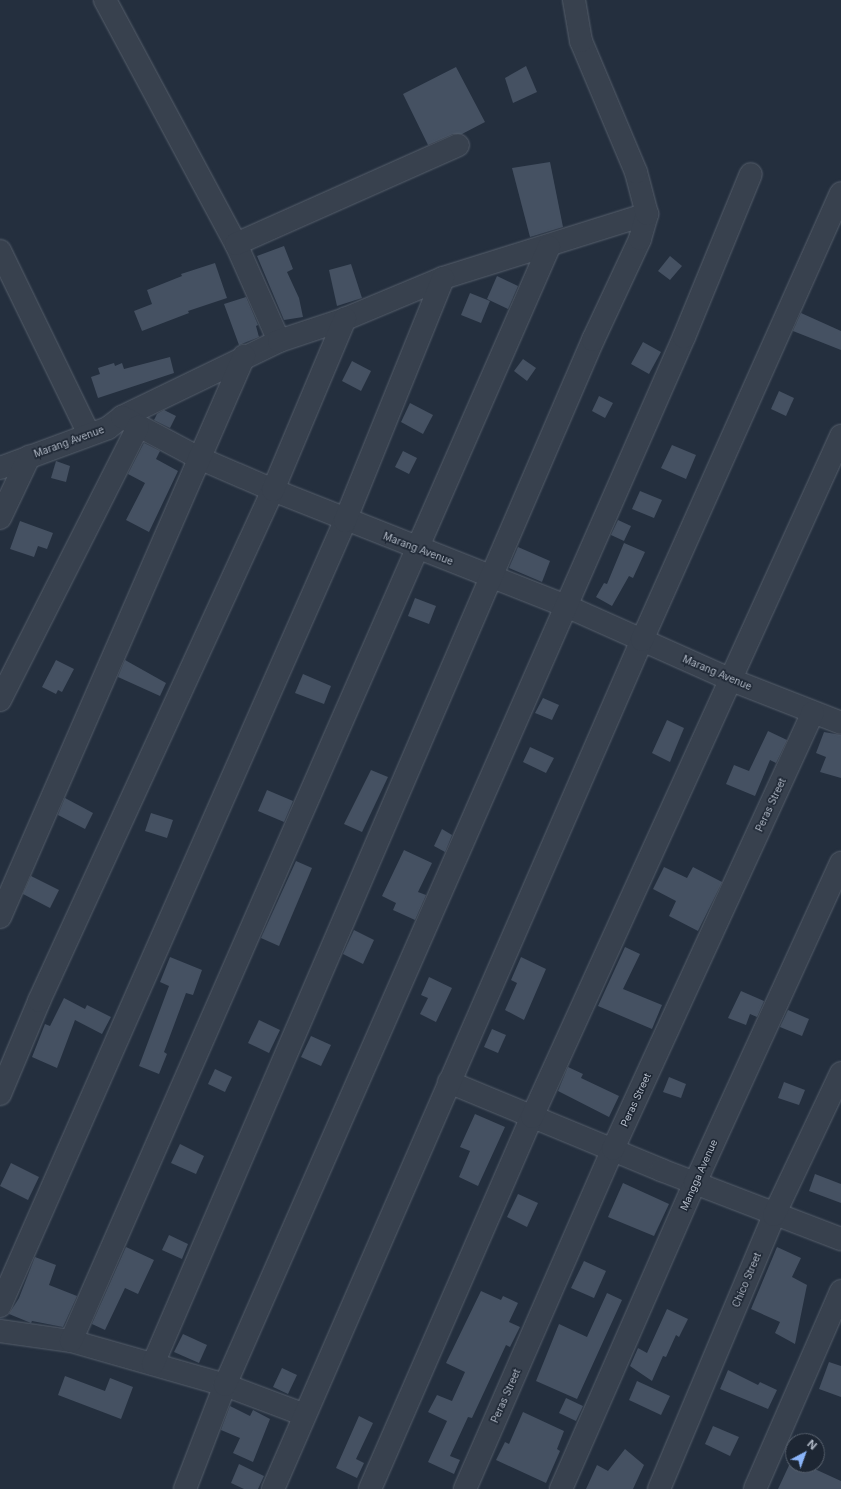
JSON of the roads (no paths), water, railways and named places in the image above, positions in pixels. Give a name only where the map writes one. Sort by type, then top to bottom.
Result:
[{"type":"street","points":[[105,0],[236,244],[279,341]]},
{"type":"street","points":[[153,1364],[492,578],[592,340],[640,239],[647,214],[636,172],[581,41],[574,0]]},
{"type":"street","points":[[236,244],[458,145]]},
{"type":"street","points":[[185,1489],[225,1385],[684,337],[751,174]]},
{"type":"street","points":[[273,1489],[642,640],[841,193]]},
{"type":"street","points":[[0,700],[130,422],[244,356],[279,341],[345,319],[443,278],[549,247],[647,214]]},
{"type":"street","points":[[71,1340],[549,247]]},
{"type":"street","points":[[0,251],[89,434]]},
{"type":"street","points":[[0,1306],[346,521],[443,278]]},
{"type":"street","points":[[0,1094],[39,1001],[273,490],[345,319]]},
{"type":"street","points":[[0,917],[198,458],[244,356]]},
{"type":"street","name":"Marang Avenue","points":[[0,468],[89,434],[130,422],[198,458],[346,521],[566,606],[729,679],[841,723]]},
{"type":"street","points":[[370,1489],[532,1117],[729,679],[841,436]]},
{"type":"street","points":[[0,518],[29,457]]},
{"type":"street","name":"Peras Street","points":[[465,1489],[613,1149],[813,713]]},
{"type":"street","name":"Mangga Avenue","points":[[561,1489],[695,1183],[841,863]]},
{"type":"street","name":"Chico Street","points":[[659,1489],[774,1215],[841,1073]]},
{"type":"street","points":[[449,1082],[774,1215],[841,1239]]},
{"type":"street","points":[[755,1489],[841,1292]]},
{"type":"street","points":[[3,1337],[71,1340],[225,1385],[305,1415]]}]
